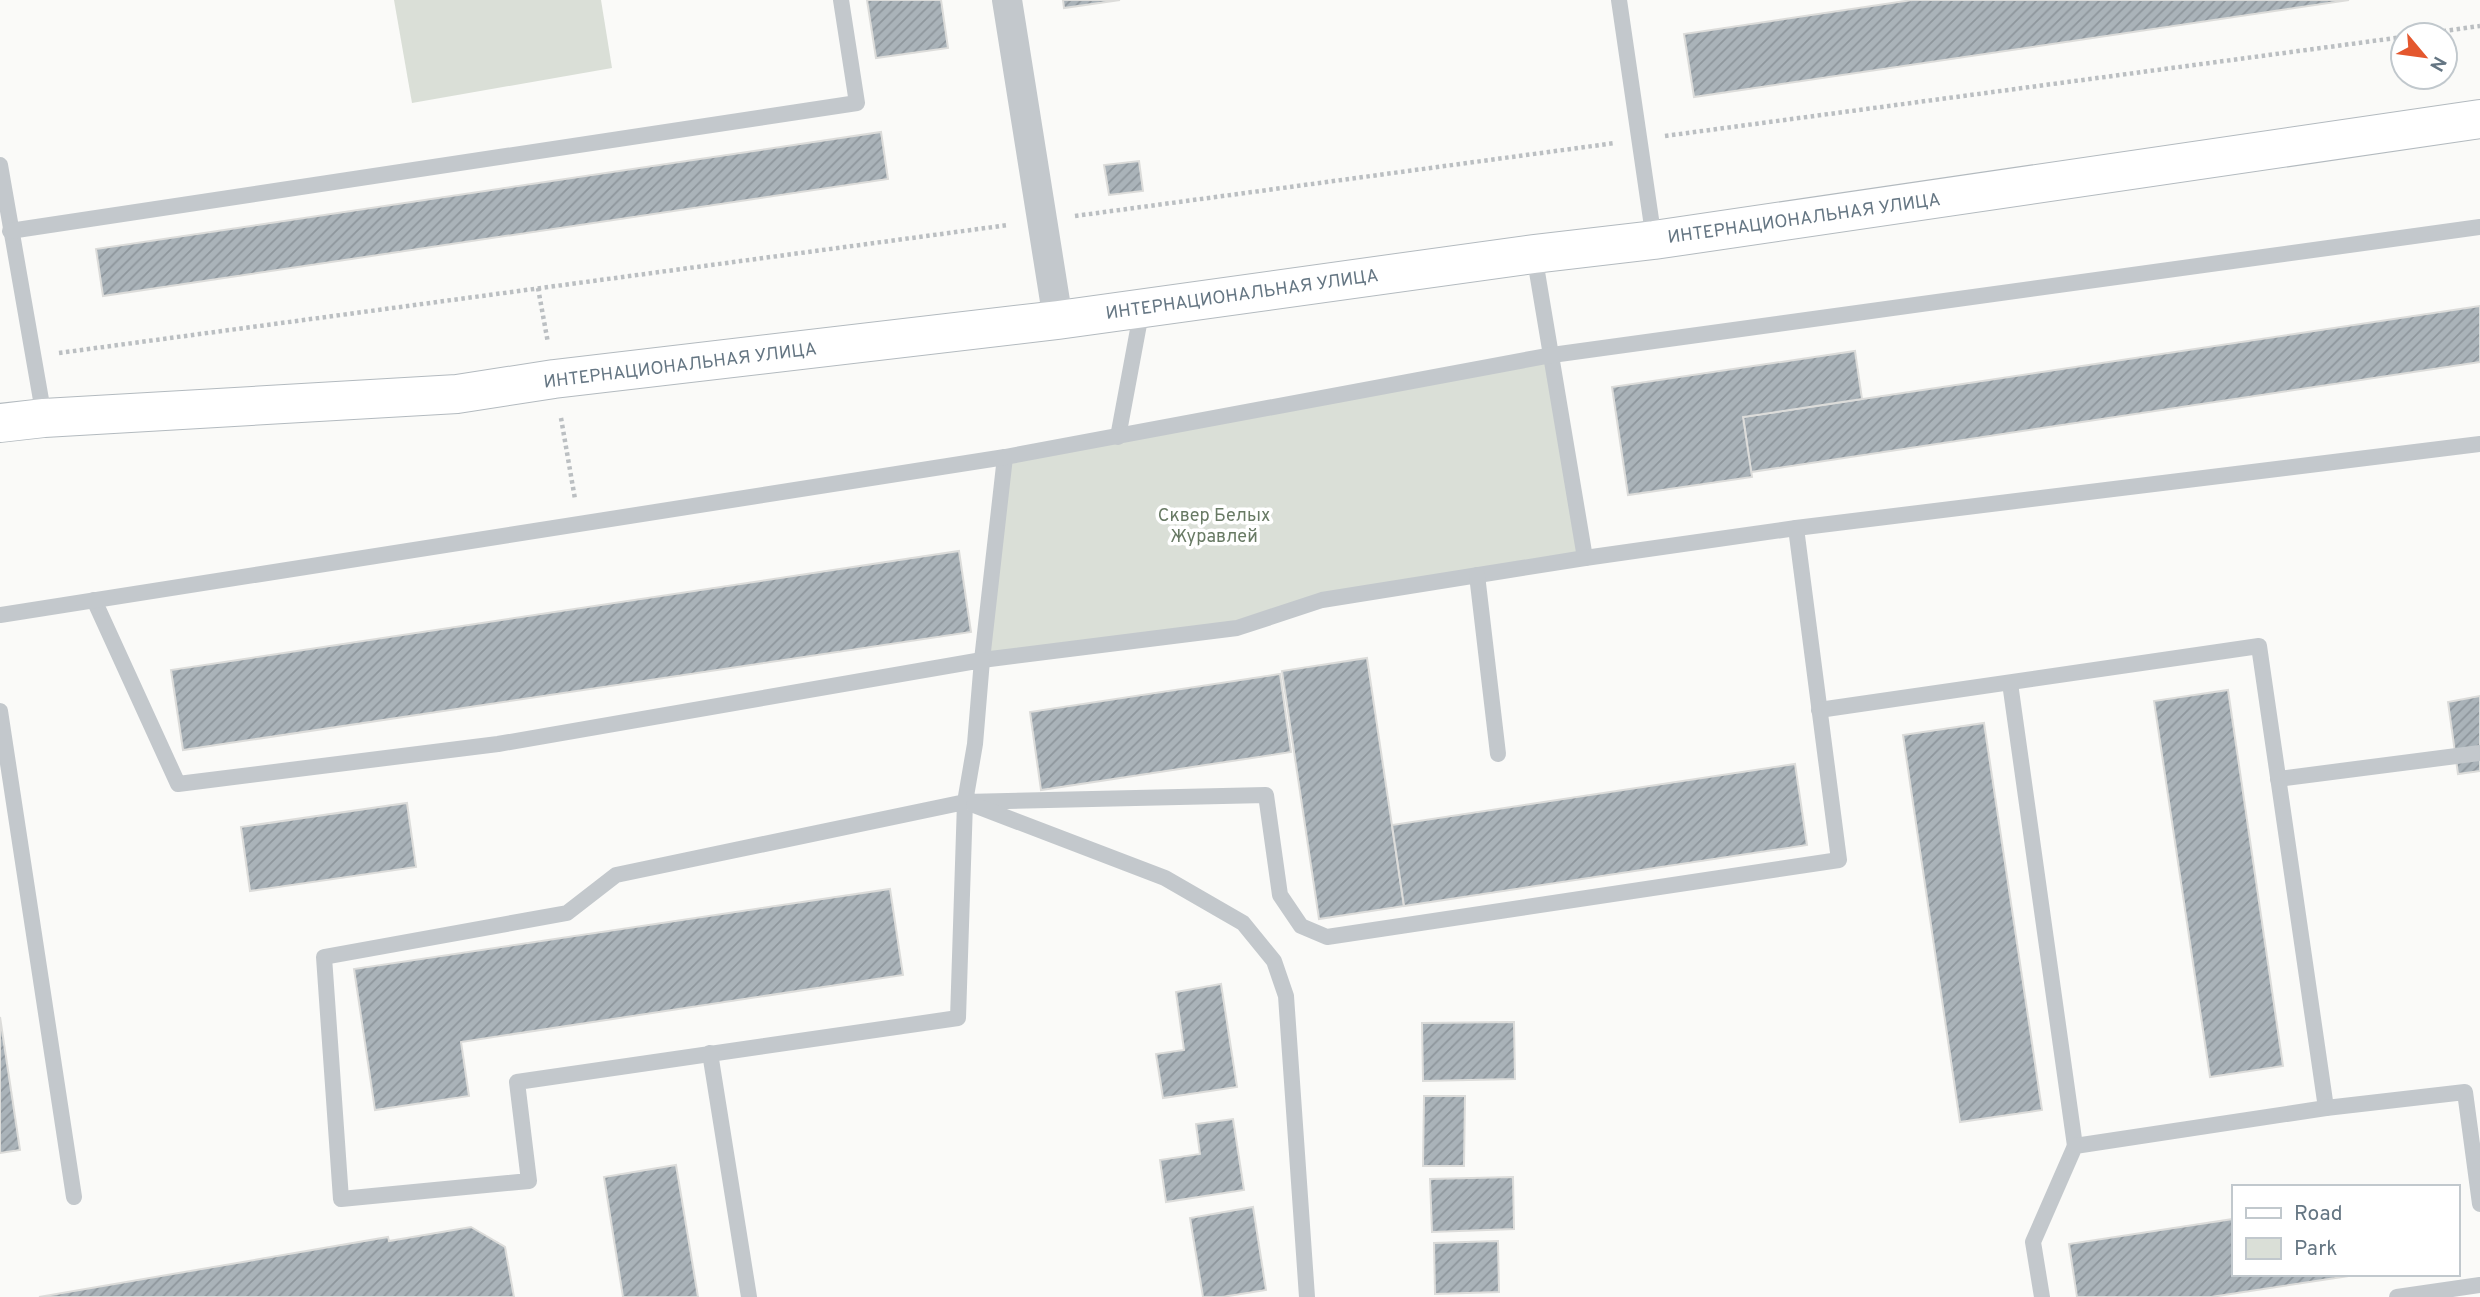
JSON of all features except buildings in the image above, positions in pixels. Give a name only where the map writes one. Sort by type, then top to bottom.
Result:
[{"type":"main road","name":"ИНТЕРНАЦИОНАЛЬНАЯ УЛИЦА","points":[[0,423],[44,418],[457,394],[554,379],[1058,320],[1654,240],[2480,119]]},
{"type":"street","points":[[1007,0],[1058,320]]},
{"type":"lane","points":[[10,231],[857,103],[841,0]]},
{"type":"lane","points":[[1619,0],[1654,240]]},
{"type":"lane","points":[[0,165],[44,418]]},
{"type":"lane","points":[[0,615],[1005,457],[1552,355],[2480,227]]},
{"type":"lane","points":[[1534,254],[1585,558]]},
{"type":"lane","points":[[1118,437],[1142,307]]},
{"type":"lane","points":[[94,600],[177,784],[498,744],[982,660],[1237,628],[1322,600],[1585,558],[1796,528],[2480,444]]},
{"type":"lane","points":[[1005,457],[975,744],[965,802],[958,1018],[517,1082],[529,1181],[341,1199],[324,957],[567,913],[615,875],[965,802],[1266,795],[1280,895],[1301,926],[1327,937],[1839,860],[1796,528]]},
{"type":"lane","points":[[1477,575],[1499,754]]},
{"type":"lane","points":[[1819,710],[2259,646],[2326,1108]]},
{"type":"lane","points":[[2010,683],[2075,1146],[2033,1242],[2042,1297]]},
{"type":"lane","points":[[0,711],[74,1197]]},
{"type":"lane","points":[[2278,779],[2480,753]]},
{"type":"lane","points":[[965,802],[1165,878],[1243,923],[1274,961],[1286,996],[1307,1297]]},
{"type":"lane","points":[[710,1053],[749,1297]]},
{"type":"lane","points":[[2075,1146],[2326,1108],[2465,1091],[2480,1204]]},
{"type":"lane","points":[[2397,1297],[2480,1285]]},
{"type":"path","points":[[2459,29],[2480,26]]},
{"type":"path","points":[[33,356],[2389,39]]},
{"type":"green space","points":[[394,0],[601,0],[612,68],[412,103]]},
{"type":"green space","name":"Сквер Белых Журавлей","points":[[1552,355],[1585,558],[1322,600],[1237,628],[982,660],[1005,457]]}]
